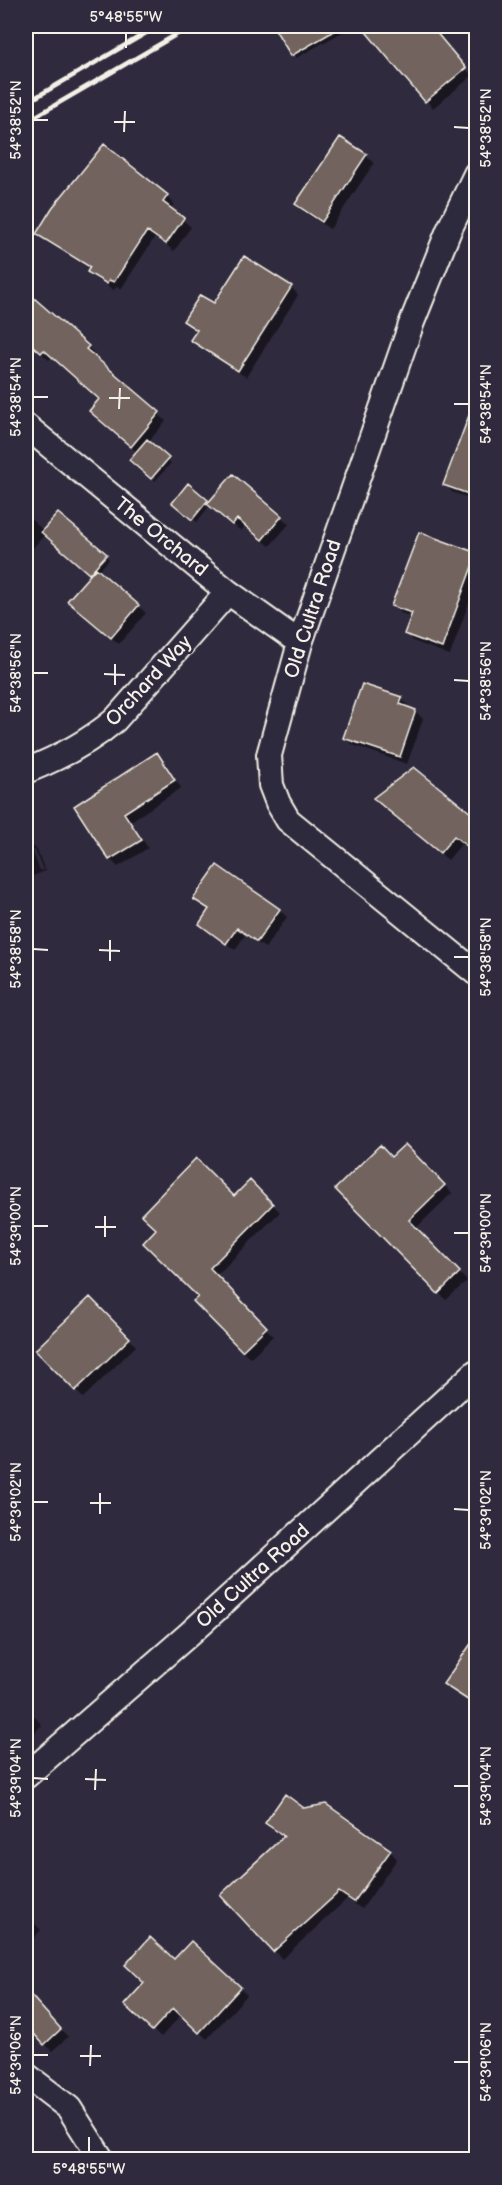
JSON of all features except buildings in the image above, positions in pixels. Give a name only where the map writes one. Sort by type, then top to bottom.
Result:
[{"type":"street","name":"Old Cultra Road","points":[[477,174],[448,230],[412,322],[300,643],[269,755],[271,785],[288,820],[477,973]]},
{"type":"street","name":"The Orchard","points":[[26,426],[228,592],[300,643]]},
{"type":"street","name":"Orchard Way","points":[[26,771],[76,749],[97,736],[116,720],[228,592]]},
{"type":"street","name":"Old Cultra Road","points":[[26,1776],[188,1635],[477,1372]]},
{"type":"street","points":[[26,2075],[69,2108],[102,2160]]},
{"type":"railway","points":[[26,103],[158,26]]},
{"type":"railway","points":[[26,122],[191,26]]}]
